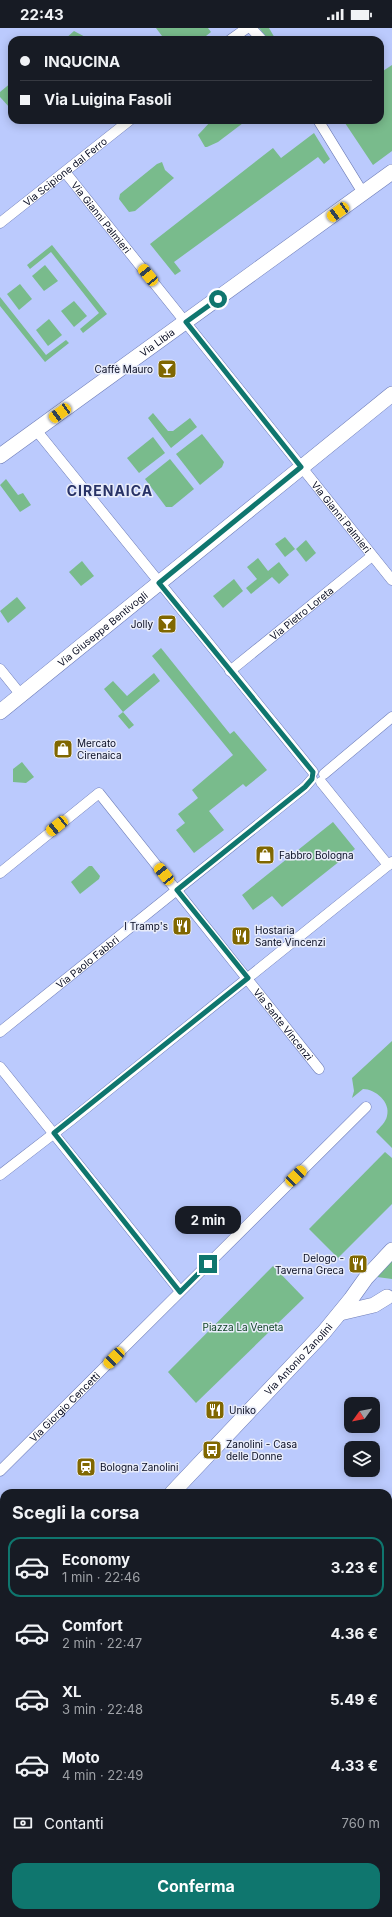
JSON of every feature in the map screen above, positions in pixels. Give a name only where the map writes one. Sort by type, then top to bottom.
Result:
[{"type":"street","points":[[236,36],[247,28]]},
{"type":"street","points":[[251,28],[258,36]]},
{"type":"street","name":"Via Scipione dal Ferro","points":[[0,223],[125,124]]},
{"type":"street","points":[[320,124],[363,193]]},
{"type":"street","name":"Via Gianni Palmieri","points":[[66,172],[392,580]]},
{"type":"street","name":"Via Libia","points":[[0,456],[392,172]]},
{"type":"street","name":"Via Giuseppe Bentivogli","points":[[0,712],[392,394]]},
{"type":"street","points":[[0,1175],[390,863],[316,778],[36,430]]},
{"type":"street","name":"Via Pietro Loreta","points":[[230,671],[372,556]]},
{"type":"street","points":[[0,668],[21,695]]},
{"type":"street","name":"Via Paolo Fabbri","points":[[0,1032],[392,717]]},
{"type":"street","name":"Via Sante Vincenzi","points":[[0,873],[99,793],[248,978],[319,1069]]},
{"type":"street","points":[[0,1067],[180,1292]]},
{"type":"street","name":"Via Giorgio Cencetti","points":[[0,1471],[366,1107]]},
{"type":"street","name":"Via Antonio Zanolini","points":[[176,1489],[340,1313],[366,1278],[392,1250]]},
{"type":"street","points":[[358,1290],[375,1296],[389,1297]]},
{"type":"street","points":[[340,1313],[374,1305],[389,1297]]},
{"type":"green space","points":[[156,28],[208,28],[211,32],[206,36],[162,36]]},
{"type":"green space","points":[[259,28],[269,28],[274,36],[266,36]]},
{"type":"green space","points":[[74,31],[83,36],[68,36]]},
{"type":"green space","points":[[392,65],[392,151],[373,165],[346,124],[384,124],[384,70]]},
{"type":"green space","points":[[8,85],[8,106],[0,97],[0,92]]},
{"type":"green space","points":[[208,124],[242,124],[218,142],[207,147],[205,147],[198,135]]},
{"type":"green space","points":[[314,133],[330,159],[324,164],[318,157],[174,262],[181,271],[175,275],[150,244],[273,148],[281,158]]},
{"type":"green space","points":[[162,162],[165,170],[174,178],[135,211],[129,212],[119,199],[120,194],[157,164]]},
{"type":"green space","points":[[52,245],[107,314],[83,333],[80,329],[99,313],[51,252],[30,269],[27,265]]},
{"type":"green space","points":[[45,265],[58,281],[44,291],[32,276]]},
{"type":"green space","points":[[20,284],[32,299],[19,310],[7,294]]},
{"type":"green space","points":[[0,297],[46,355],[66,340],[69,343],[45,362],[0,306]]},
{"type":"green space","points":[[74,301],[87,316],[74,327],[61,311]]},
{"type":"green space","points":[[49,319],[62,335],[48,346],[36,330]]},
{"type":"green space","points":[[153,413],[168,431],[173,431],[190,418],[197,427],[171,448],[148,418]]},
{"type":"green space","points":[[202,434],[224,462],[222,467],[200,485],[176,454]]},
{"type":"green space","points":[[153,437],[165,453],[139,473],[127,458]]},
{"type":"green space","points":[[170,459],[194,489],[172,507],[166,507],[145,479]]},
{"type":"green space","points":[[6,479],[18,495],[23,493],[31,505],[20,512],[0,485]]},
{"type":"green space","points":[[285,537],[295,549],[285,557],[275,544]]},
{"type":"green space","points":[[306,540],[316,553],[306,562],[296,549]]},
{"type":"green space","points":[[258,558],[268,571],[279,562],[289,575],[279,584],[272,577],[251,594],[246,588],[257,579],[247,567]]},
{"type":"green space","points":[[82,561],[94,576],[81,586],[69,572]]},
{"type":"green space","points":[[234,579],[243,591],[223,608],[213,596]]},
{"type":"green space","points":[[17,597],[26,608],[8,623],[0,611]]},
{"type":"green space","points":[[161,648],[230,734],[234,731],[267,770],[246,787],[243,784],[209,811],[224,830],[194,853],[176,830],[185,823],[178,814],[198,798],[192,790],[233,755],[152,656]]},
{"type":"green space","points":[[154,673],[160,681],[123,712],[104,689],[113,681],[127,696]]},
{"type":"green space","points":[[123,712],[134,725],[129,729],[118,716]]},
{"type":"green space","points":[[22,762],[34,777],[26,783],[13,782],[13,769]]},
{"type":"green space","points":[[333,822],[355,849],[282,907],[272,896],[253,910],[242,895]]},
{"type":"green space","points":[[89,866],[92,866],[100,876],[99,879],[80,894],[71,882]]},
{"type":"green space","points":[[392,1041],[392,1148],[376,1132],[386,1118],[388,1111],[387,1106],[381,1097],[368,1090],[363,1089],[352,1098],[354,1091],[352,1078]]},
{"type":"green space","points":[[385,1152],[392,1158],[392,1204],[338,1258],[309,1229]]},
{"type":"green space","points":[[392,1260],[392,1279],[377,1277]]},
{"type":"green space","name":"Piazza La Veneta","points":[[273,1266],[304,1298],[196,1403],[168,1372]]},
{"type":"place","name":"Caffè Mauro","points":[[167,369]]},
{"type":"place","name":"Jolly","points":[[167,624]]},
{"type":"place","name":"Mercato Cirenaica","points":[[63,749]]},
{"type":"place","name":"Fabbro Bologna","points":[[265,855]]},
{"type":"place","name":"I Tramp's","points":[[182,926]]},
{"type":"place","name":"Hostaria Sante Vincenzi","points":[[241,936]]},
{"type":"place","name":"Delogo - Taverna Greca","points":[[358,1264]]},
{"type":"place","name":"Uniko","points":[[215,1410]]},
{"type":"place","name":"Zanolini - Casa delle Donne","points":[[212,1450]]},
{"type":"place","name":"Bologna Zanolini","points":[[86,1467]]},
{"type":"district","name":"CIRENAICA","points":[[110,491]]},
{"type":"route","points":[[208,1264],[180,1292],[54,1133],[248,978],[177,890],[305,787],[312,779],[311,775],[313,772],[159,583],[301,467],[186,322],[218,299]]}]
